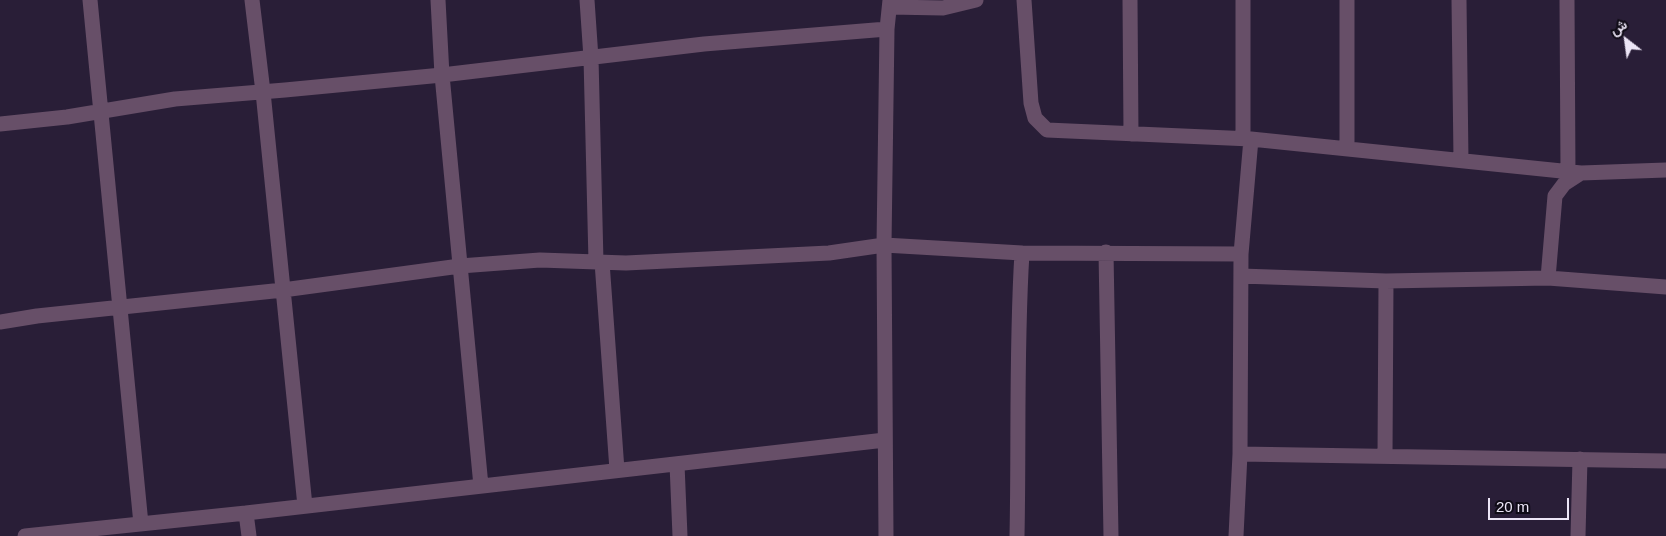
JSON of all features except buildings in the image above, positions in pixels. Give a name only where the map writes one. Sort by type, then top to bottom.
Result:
[{"type":"street","points":[[90,0],[141,524]]},
{"type":"street","points":[[252,0],[305,506]]},
{"type":"street","points":[[438,0],[442,75],[481,486]]},
{"type":"street","points":[[587,0],[599,262],[617,470]]},
{"type":"street","points":[[886,536],[884,245],[887,28],[890,4],[943,8],[976,0]]},
{"type":"street","points":[[1024,0],[1031,103],[1034,118],[1047,130],[1247,139],[1575,172],[1666,170]]},
{"type":"street","points":[[1130,0],[1131,134]]},
{"type":"street","points":[[1236,536],[1240,454],[1241,254],[1247,139],[1243,0]]},
{"type":"street","points":[[1347,0],[1347,149]]},
{"type":"street","points":[[1459,0],[1461,160]]},
{"type":"street","points":[[1548,278],[1555,196],[1575,172],[1567,0]]},
{"type":"street","points":[[0,124],[67,118],[175,99],[442,75],[704,44],[887,28]]},
{"type":"street","points":[[0,322],[37,316],[283,290],[460,266],[540,260],[626,263],[829,253],[884,245],[1022,253],[1241,254]]},
{"type":"street","points":[[1106,252],[1111,536]]},
{"type":"street","points":[[1017,536],[1018,310],[1022,253]]},
{"type":"street","points":[[1241,276],[1386,281],[1548,278],[1666,287]]},
{"type":"street","points":[[1385,456],[1386,281]]},
{"type":"street","points":[[25,536],[246,513],[885,440]]},
{"type":"street","points":[[1240,454],[1666,461]]},
{"type":"street","points":[[1578,536],[1580,459]]},
{"type":"street","points":[[677,464],[680,536]]},
{"type":"street","points":[[246,513],[249,536]]}]
